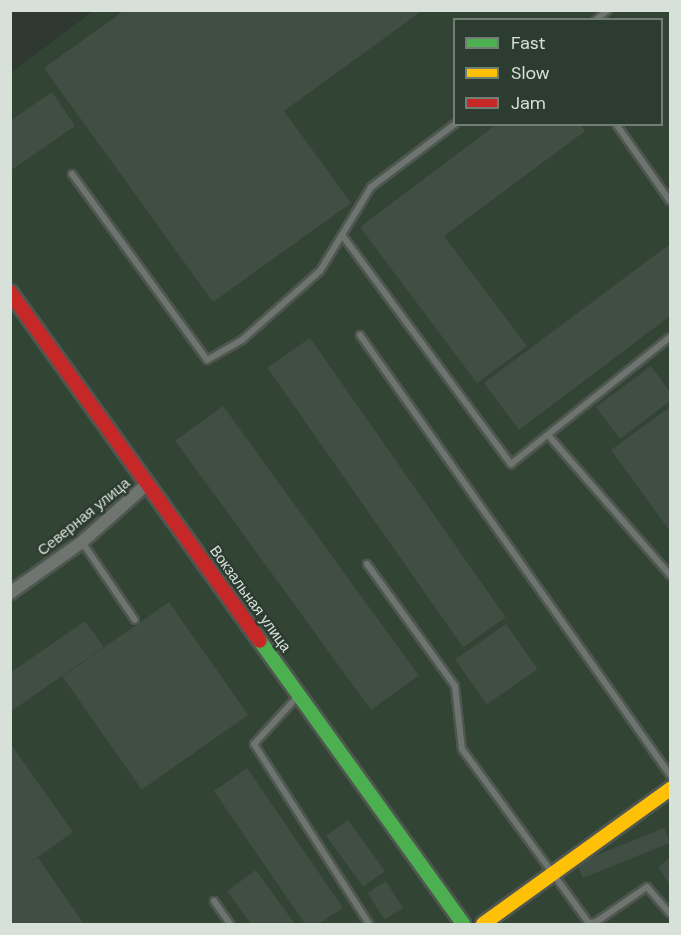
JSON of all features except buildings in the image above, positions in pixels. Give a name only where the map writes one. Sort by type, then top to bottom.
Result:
[{"type":"street","name":"Вокзальная улица","points":[[10,292],[463,924]]},
{"type":"street","name":"Северная улица","points":[[10,593],[82,542],[147,484]]},
{"type":"street","points":[[483,924],[670,789]]},
{"type":"lane","points":[[72,174],[207,360],[242,340],[320,271],[371,187],[453,126]]},
{"type":"lane","points":[[617,126],[670,201]]},
{"type":"lane","points":[[342,235],[511,464],[670,337]]},
{"type":"lane","points":[[360,335],[670,775]]},
{"type":"lane","points":[[548,435],[670,575]]},
{"type":"lane","points":[[82,542],[135,620]]},
{"type":"lane","points":[[367,564],[454,686],[462,749],[589,922],[596,922],[647,887],[670,913]]},
{"type":"lane","points":[[299,696],[254,744],[369,924]]},
{"type":"lane","points":[[214,902],[230,924]]},
{"type":"shaded area","points":[[93,11],[670,11],[670,924],[11,924],[11,73]]},
{"type":"traffic: fast","points":[[260,641],[463,924]]},
{"type":"traffic: slow","points":[[483,924],[670,789]]},
{"type":"traffic: jam","points":[[10,292],[260,641]]}]
